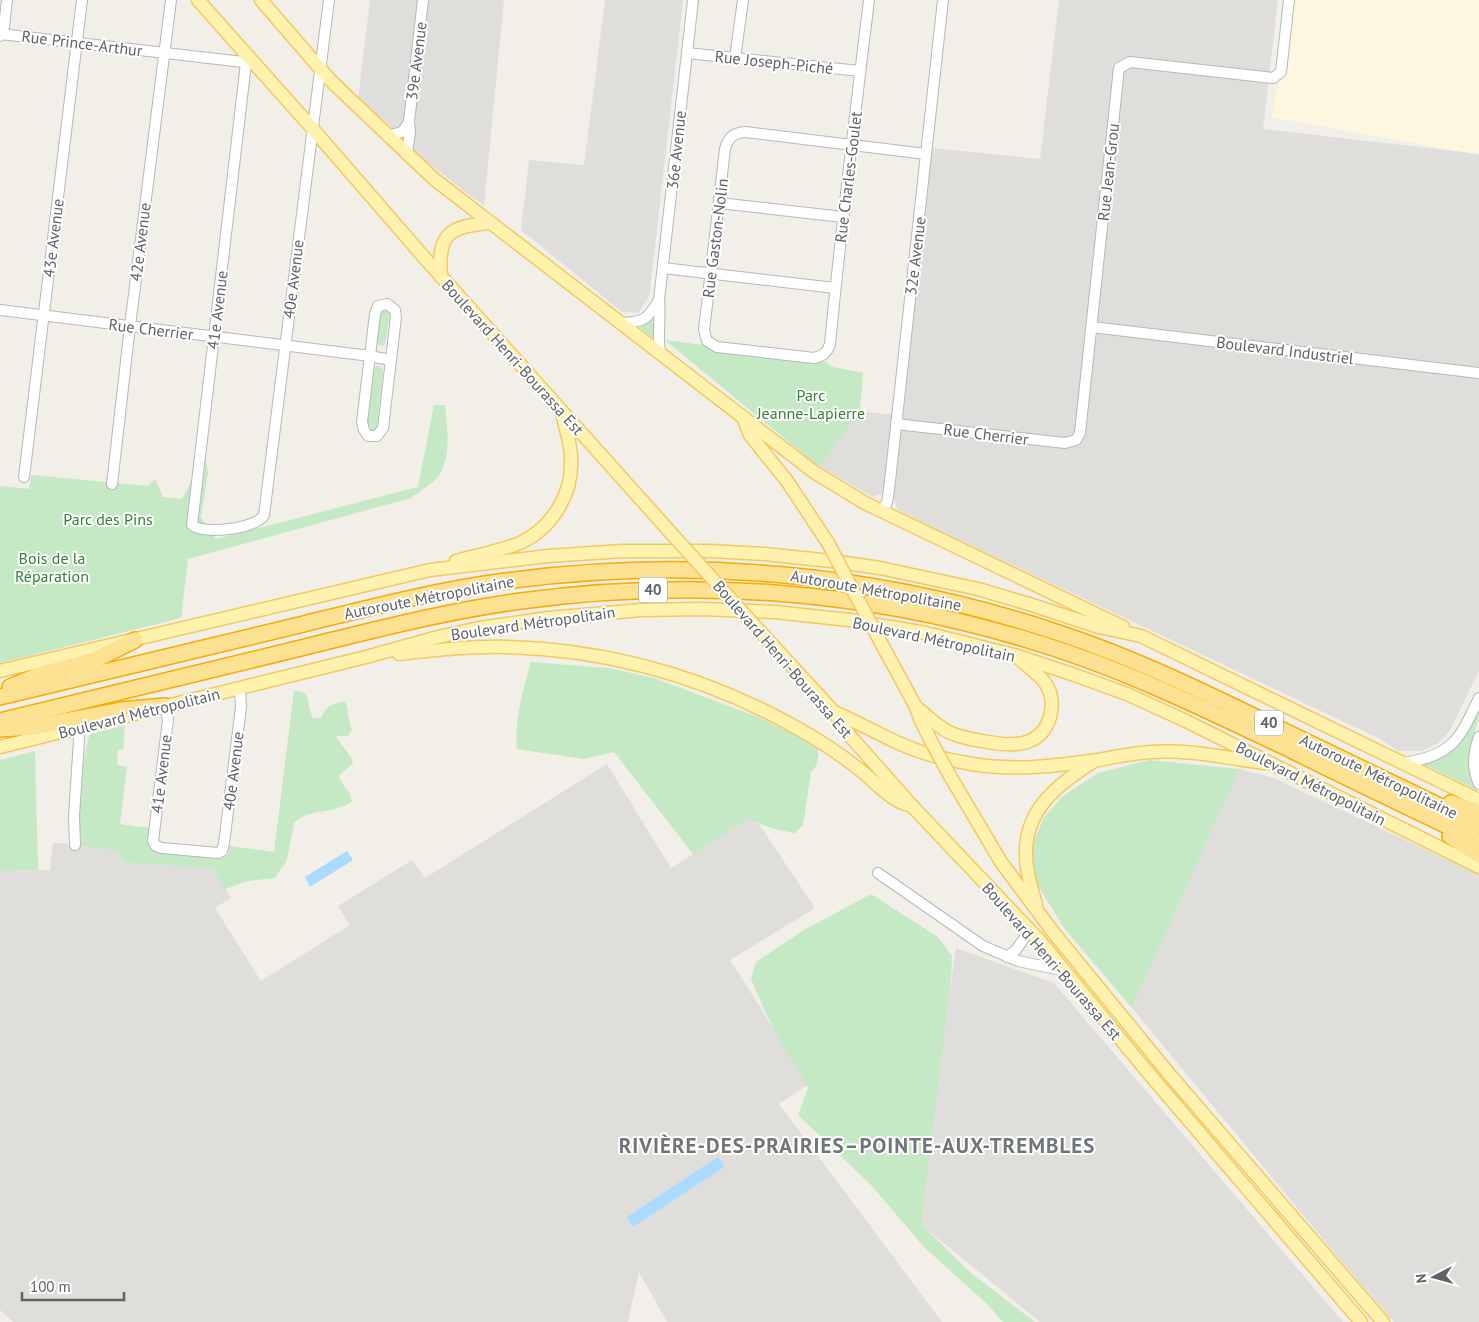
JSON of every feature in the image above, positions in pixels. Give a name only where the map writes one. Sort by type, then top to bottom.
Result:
[{"type":"highway","name":"Autoroute Métropolitaine","points":[[0,697],[392,602],[483,584],[566,574],[621,570],[684,569],[750,572],[840,581],[918,594],[1004,615],[1123,656],[1169,676],[1398,794],[1479,841]]},
{"type":"highway","name":"Autoroute Métropolitaine","points":[[0,721],[426,618],[499,604],[627,591],[753,591],[810,596],[901,609],[959,622],[1044,645],[1105,666],[1398,794],[1479,825]]},
{"type":"highway","points":[[0,692],[39,675],[95,660],[135,640]]},
{"type":"highway","points":[[0,729],[34,727],[121,710],[166,706]]},
{"type":"highway","points":[[1398,794],[1479,812]]},
{"type":"highway","points":[[1398,794],[1479,855]]},
{"type":"main road","name":"Boulevard Henri-Bourassa Est","points":[[198,0],[251,63],[312,128],[441,277],[834,712],[850,736],[913,807],[1030,930],[1066,971],[1145,1069],[1361,1322]]},
{"type":"main road","name":"Boulevard Henri-Bourassa Est","points":[[261,0],[348,99],[434,179],[743,417],[750,434],[787,481],[828,543],[916,707],[920,721],[950,776],[1000,862],[1019,889],[1170,1075],[1384,1322]]},
{"type":"main road","points":[[441,277],[440,254],[447,238],[462,226],[490,223]]},
{"type":"main road","points":[[0,671],[430,570],[520,542],[539,531],[549,521],[565,497],[571,472],[571,452],[561,411]]},
{"type":"main road","points":[[743,417],[821,476],[854,498],[1479,800]]},
{"type":"main road","points":[[430,570],[531,558],[623,551],[710,551],[785,556],[852,564],[945,581],[1030,604],[1099,627],[1141,636]]},
{"type":"main road","name":"Boulevard Métropolitain","points":[[0,748],[366,657],[438,637],[516,622],[613,612],[682,609],[775,612],[849,620],[926,633],[1014,655],[1072,674],[1144,702],[1239,746],[1271,764],[1479,867]]},
{"type":"main road","points":[[366,657],[449,649],[508,647],[579,653],[652,668],[705,684],[775,716],[829,748],[864,772],[897,801],[913,807]]},
{"type":"main road","points":[[916,707],[939,727],[962,737],[1007,746],[1029,742],[1042,731],[1049,721],[1052,709],[1051,696],[1039,676],[1014,655]]},
{"type":"main road","points":[[834,712],[906,746],[962,762],[994,767],[1031,767],[1098,760],[1148,752],[1210,755],[1271,764]]},
{"type":"main road","points":[[1037,910],[1026,858],[1028,836],[1033,820],[1044,801],[1056,788],[1068,778],[1098,760]]},
{"type":"main road","points":[[1030,930],[1053,932]]},
{"type":"street","points":[[0,35],[4,27],[6,0]]},
{"type":"street","name":"43e Avenue","points":[[24,477],[82,0]]},
{"type":"street","name":"42e Avenue","points":[[112,484],[171,0]]},
{"type":"street","name":"40e Avenue","points":[[224,530],[253,523],[264,515],[329,0]]},
{"type":"street","name":"39e Avenue","points":[[407,155],[423,0]]},
{"type":"street","name":"36e Avenue","points":[[660,353],[658,340],[661,314],[659,300],[693,0]]},
{"type":"street","points":[[736,58],[742,0]]},
{"type":"street","name":"Rue Charles-Goulet","points":[[825,354],[830,344],[869,0]]},
{"type":"street","name":"32e Avenue","points":[[882,512],[888,494],[943,0]]},
{"type":"street","name":"Rue Jean-Grou","points":[[1076,440],[1080,433],[1119,68],[1130,62],[1273,78],[1281,72],[1289,0]]},
{"type":"street","name":"Rue Prince-Arthur","points":[[0,35],[77,42],[251,63]]},
{"type":"street","name":"Rue Joseph-Piché","points":[[687,52],[860,72]]},
{"type":"street","name":"41e Avenue","points":[[224,530],[195,527],[192,525],[214,337],[251,63]]},
{"type":"street","name":"39e Avenue","points":[[387,136],[402,132],[409,122]]},
{"type":"street","name":"Rue Gaston-Nolin","points":[[825,354],[814,358],[717,347],[707,341],[704,330],[725,149],[731,136],[738,132],[852,146]]},
{"type":"street","points":[[852,146],[926,154]]},
{"type":"street","points":[[719,203],[843,217]]},
{"type":"street","points":[[663,268],[835,288]]},
{"type":"street","points":[[622,323],[645,319],[659,300]]},
{"type":"street","points":[[387,304],[395,310],[396,317],[383,428],[377,436],[368,436],[362,422],[370,356],[375,314],[378,306],[387,304]]},
{"type":"street","name":"Rue Cherrier","points":[[0,310],[390,360]]},
{"type":"street","name":"Boulevard Industriel","points":[[1092,327],[1479,373]]},
{"type":"street","name":"Rue Cherrier","points":[[896,424],[1065,443],[1076,440]]},
{"type":"street","name":"40e Avenue","points":[[154,843],[162,848],[213,853],[221,852],[224,843],[240,716],[240,688]]},
{"type":"street","points":[[1404,763],[1432,756],[1448,747],[1460,734],[1479,698]]},
{"type":"street","name":"41e Avenue","points":[[154,843],[168,720],[166,706]]},
{"type":"street","points":[[75,845],[74,816],[79,740],[78,729]]},
{"type":"street","points":[[1479,737],[1474,762],[1475,776],[1479,784]]},
{"type":"street","points":[[878,873],[972,940],[1007,957],[1050,969],[1066,971]]},
{"type":"street","points":[[1007,957],[1016,950],[1030,930]]},
{"type":"shaded area","points":[[370,0],[504,0],[484,205],[416,153],[387,123],[358,99]]},
{"type":"shaded area","points":[[605,0],[683,0],[650,291],[647,300],[638,313],[622,312],[521,230],[529,160],[584,165]]},
{"type":"shaded area","points":[[1059,0],[1278,0],[1263,129],[1479,154],[1479,671],[1449,732],[1437,744],[1421,751],[1398,751],[1380,739],[926,524],[897,509],[895,500],[879,494],[873,497],[819,466],[860,411],[903,416],[932,148],[1040,159]]},
{"type":"shaded area","points":[[1289,0],[1479,0],[1479,155],[1271,117],[1281,72]]},
{"type":"shaded area","points":[[607,764],[671,868],[748,819],[759,824],[815,908],[730,960],[809,1084],[779,1104],[942,1322],[667,1322],[639,1272],[628,1322],[13,1322],[0,1310],[0,871],[50,870],[53,843],[117,851],[124,863],[212,868],[231,898],[215,908],[261,981],[350,925],[338,906],[412,860],[425,878]]},
{"type":"shaded area","points":[[1240,769],[1274,778],[1479,875],[1479,1322],[1394,1322],[1341,1261],[1132,1008]]},
{"type":"shaded area","points":[[956,948],[1054,983],[1343,1322],[1040,1322],[918,1222]]},
{"type":"green space","points":[[384,308],[389,310],[390,314],[385,345],[382,346],[377,341],[381,313]]},
{"type":"green space","points":[[655,315],[654,339],[638,326]]},
{"type":"green space","name":"Parc Jeanne-Lapierre","points":[[665,340],[823,361],[833,367],[863,373],[860,411],[819,467]]},
{"type":"green space","points":[[376,366],[380,366],[383,370],[377,427],[374,431],[371,431],[367,426]]},
{"type":"green space","points":[[434,405],[445,405],[448,441],[446,459],[437,478],[411,498],[188,559],[181,618],[0,663],[0,486],[29,489],[31,475],[148,486],[155,479],[163,497],[182,499],[205,455],[208,473],[201,517],[216,539],[418,487]]},
{"type":"green space","points":[[531,662],[609,668],[654,678],[758,717],[801,738],[818,749],[817,764],[811,772],[803,825],[795,833],[774,829],[748,819],[693,854],[614,752],[583,759],[517,749],[518,716]]},
{"type":"green space","points":[[294,690],[305,693],[313,718],[321,718],[323,713],[333,704],[345,701],[352,730],[348,736],[336,736],[353,762],[339,776],[352,801],[338,808],[307,815],[294,823],[287,860],[275,878],[248,881],[225,889],[212,868],[124,863],[117,851],[81,846],[80,789],[89,736],[125,725],[123,750],[118,750],[117,765],[127,767],[120,824],[150,828],[148,843],[154,851],[219,859],[228,855],[229,846],[274,852]]},
{"type":"green space","points":[[1479,710],[1469,760],[1477,790],[1423,764],[1436,760],[1458,745]]},
{"type":"green space","points":[[35,751],[38,870],[0,871],[0,760]]},
{"type":"green space","points":[[1149,760],[1240,769],[1132,1008],[1064,928],[1037,884],[1031,849],[1044,817],[1063,796],[1098,773]]},
{"type":"green space","points":[[871,894],[938,937],[952,956],[951,980],[921,1224],[971,1273],[1035,1322],[1003,1322],[987,1304],[924,1247],[871,1185],[798,1115],[808,1088],[783,1047],[751,979],[756,962],[804,930]]},
{"type":"water","points":[[347,851],[353,860],[310,887],[305,877]]},
{"type":"water","points":[[718,1157],[724,1167],[633,1227],[627,1217]]},
{"type":"district","name":"RIVIÈRE-DES-PRAIRIES–POINTE-AUX-TREMBLES","points":[[857,1146]]},
{"type":"park label","name":"Parc des Pins","points":[[108,519]]},
{"type":"park label","name":"Bois de la Réparation","points":[[52,567]]}]
